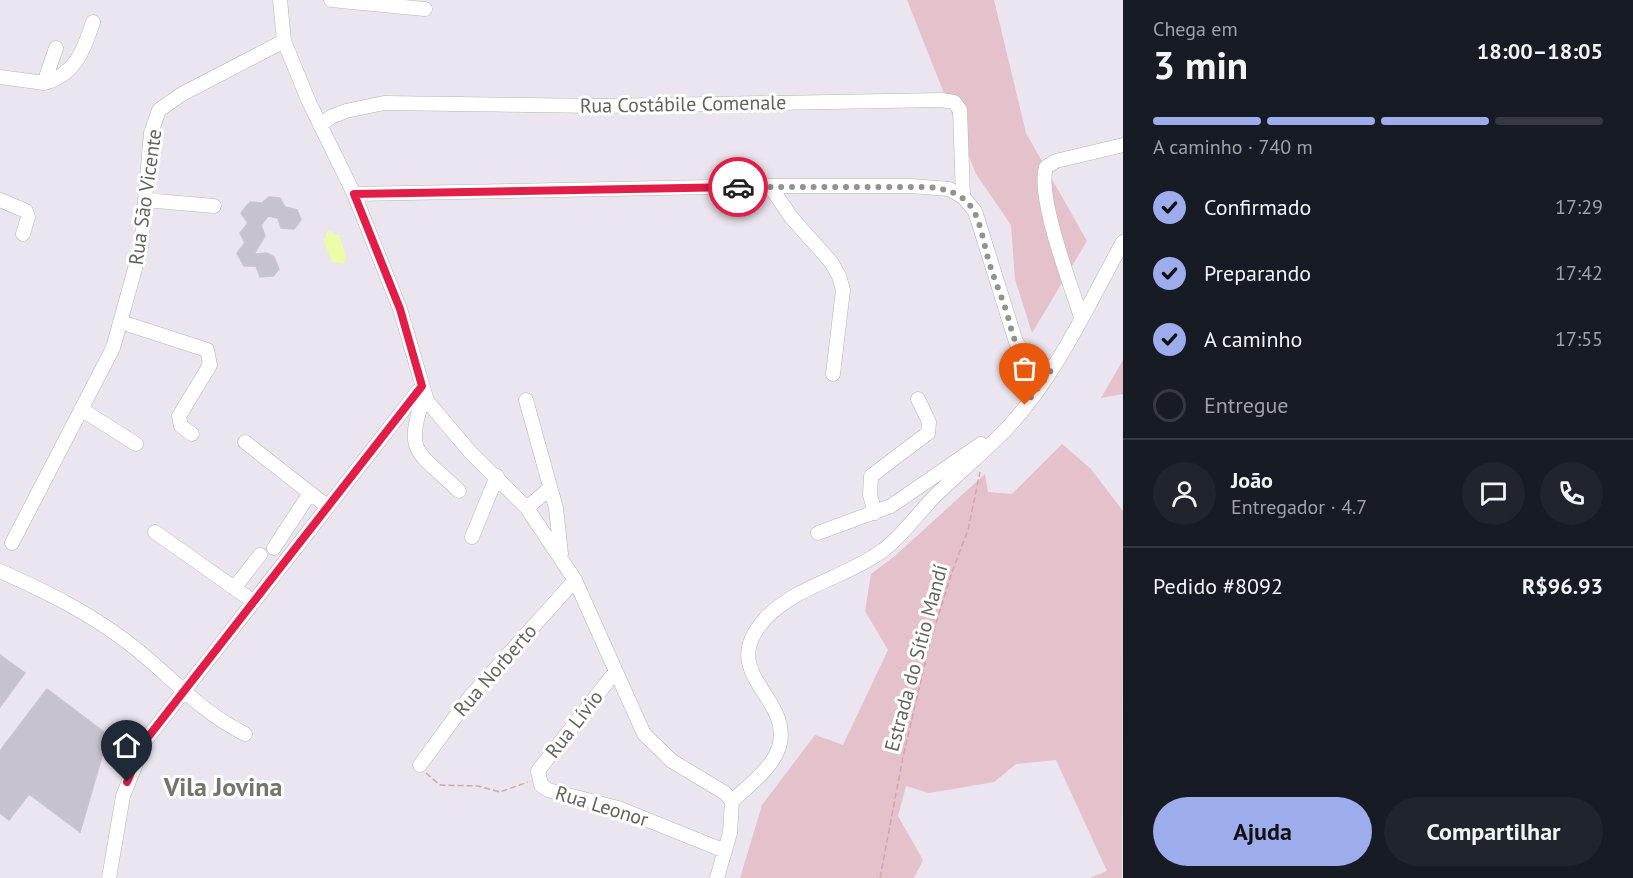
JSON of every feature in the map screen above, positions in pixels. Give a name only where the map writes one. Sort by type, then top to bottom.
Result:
[{"type":"street","points":[[280,0],[284,42],[320,125],[354,194],[400,309],[424,390],[445,424],[527,508],[561,556],[575,580],[644,734],[672,761],[725,793],[732,801],[732,823],[717,878]]},
{"type":"street","points":[[331,0],[425,9]]},
{"type":"street","points":[[0,77],[44,83],[63,75],[78,60],[93,22]]},
{"type":"street","name":"Rua São Vicente","points":[[12,543],[113,348],[141,247],[151,133],[159,110],[182,94],[284,42]]},
{"type":"street","points":[[44,83],[56,48]]},
{"type":"street","name":"Rua Costábile Comenale","points":[[320,125],[331,117],[346,111],[384,103],[601,106],[941,99],[954,102],[960,110],[963,197]]},
{"type":"street","points":[[1081,317],[1046,199],[1043,177],[1046,166],[1056,161],[1123,145]]},
{"type":"street","points":[[354,194],[770,186],[949,189],[963,197],[975,211],[990,265],[1016,342],[1030,361],[1052,369]]},
{"type":"street","points":[[770,186],[791,218],[831,262],[839,276],[843,290],[832,374]]},
{"type":"street","points":[[0,200],[26,211],[28,217],[23,234]]},
{"type":"street","points":[[145,200],[214,206]]},
{"type":"street","points":[[732,801],[768,766],[778,749],[781,734],[778,718],[753,676],[748,663],[747,649],[759,628],[788,599],[880,552],[1012,423],[1052,369],[1123,242]]},
{"type":"street","points":[[121,322],[207,350],[210,365],[179,416],[181,426],[192,434]]},
{"type":"street","points":[[424,390],[415,423],[414,444],[419,453],[459,491]]},
{"type":"street","points":[[109,878],[123,796],[132,768],[145,741],[328,507],[424,390]]},
{"type":"street","points":[[875,513],[870,495],[871,476],[928,433],[929,422],[918,399]]},
{"type":"street","points":[[526,400],[558,523],[561,556]]},
{"type":"street","points":[[81,409],[136,444]]},
{"type":"street","points":[[818,533],[891,506],[1012,423]]},
{"type":"street","points":[[245,442],[328,507]]},
{"type":"street","points":[[472,537],[497,476]]},
{"type":"street","points":[[527,508],[550,488]]},
{"type":"street","points":[[274,548],[310,493]]},
{"type":"street","points":[[155,532],[254,602]]},
{"type":"street","points":[[235,587],[260,555]]},
{"type":"street","points":[[0,571],[65,601],[98,620],[185,690],[199,706],[218,721],[245,734]]},
{"type":"street","name":"Rua Norberto","points":[[420,765],[470,697],[575,580]]},
{"type":"street","name":"Rua Lívio","points":[[538,779],[538,771],[615,672]]},
{"type":"street","name":"Rua Leonor","points":[[538,779],[548,790],[618,808],[725,851]]},
{"type":"path","name":"Estrada do Sítio Mandí","points":[[880,878],[903,757],[929,646],[968,530],[980,470]]},
{"type":"path","name":"Rua Leonor","points":[[420,765],[431,780],[441,785],[478,786],[500,792],[538,779]]},
{"type":"shaded area","points":[[907,0],[994,0],[1026,133],[1087,241],[1032,333],[1015,279],[1011,225],[976,174]]},
{"type":"shaded area","points":[[331,231],[334,235],[339,235],[346,256],[344,264],[332,262],[323,239],[326,238],[326,232]]},
{"type":"shaded area","points":[[1123,360],[1123,394],[1101,398]]},
{"type":"shaded area","points":[[1062,444],[1091,469],[1123,511],[1122,878],[1090,878],[1107,871],[1056,760],[1016,764],[994,782],[929,793],[906,786],[898,816],[923,860],[914,878],[740,878],[762,805],[815,735],[843,745],[888,650],[865,611],[871,574],[896,555],[985,474],[988,492],[1012,494]]},
{"type":"building","points":[[269,197],[280,198],[285,207],[297,210],[301,220],[294,229],[281,228],[278,218],[268,216],[261,225],[265,236],[254,254],[267,253],[274,257],[279,269],[273,276],[260,277],[256,266],[244,266],[237,253],[245,243],[240,233],[248,223],[241,213],[250,202],[262,203]]},
{"type":"building","points":[[0,655],[25,673],[0,707]]},
{"type":"building","points":[[47,689],[112,738],[105,746],[80,832],[29,794],[9,820],[0,813],[0,751]]},
{"type":"way so far","points":[[738,187],[911,186],[949,189],[963,197],[970,203],[980,223],[990,265],[1016,342],[1024,356],[1030,361],[1052,369],[1025,405]]},
{"type":"district","name":"Vila Jovina","points":[[223,786]]},
{"type":"route","points":[[127,782],[145,741],[422,386],[400,309],[354,194],[738,187]]}]
